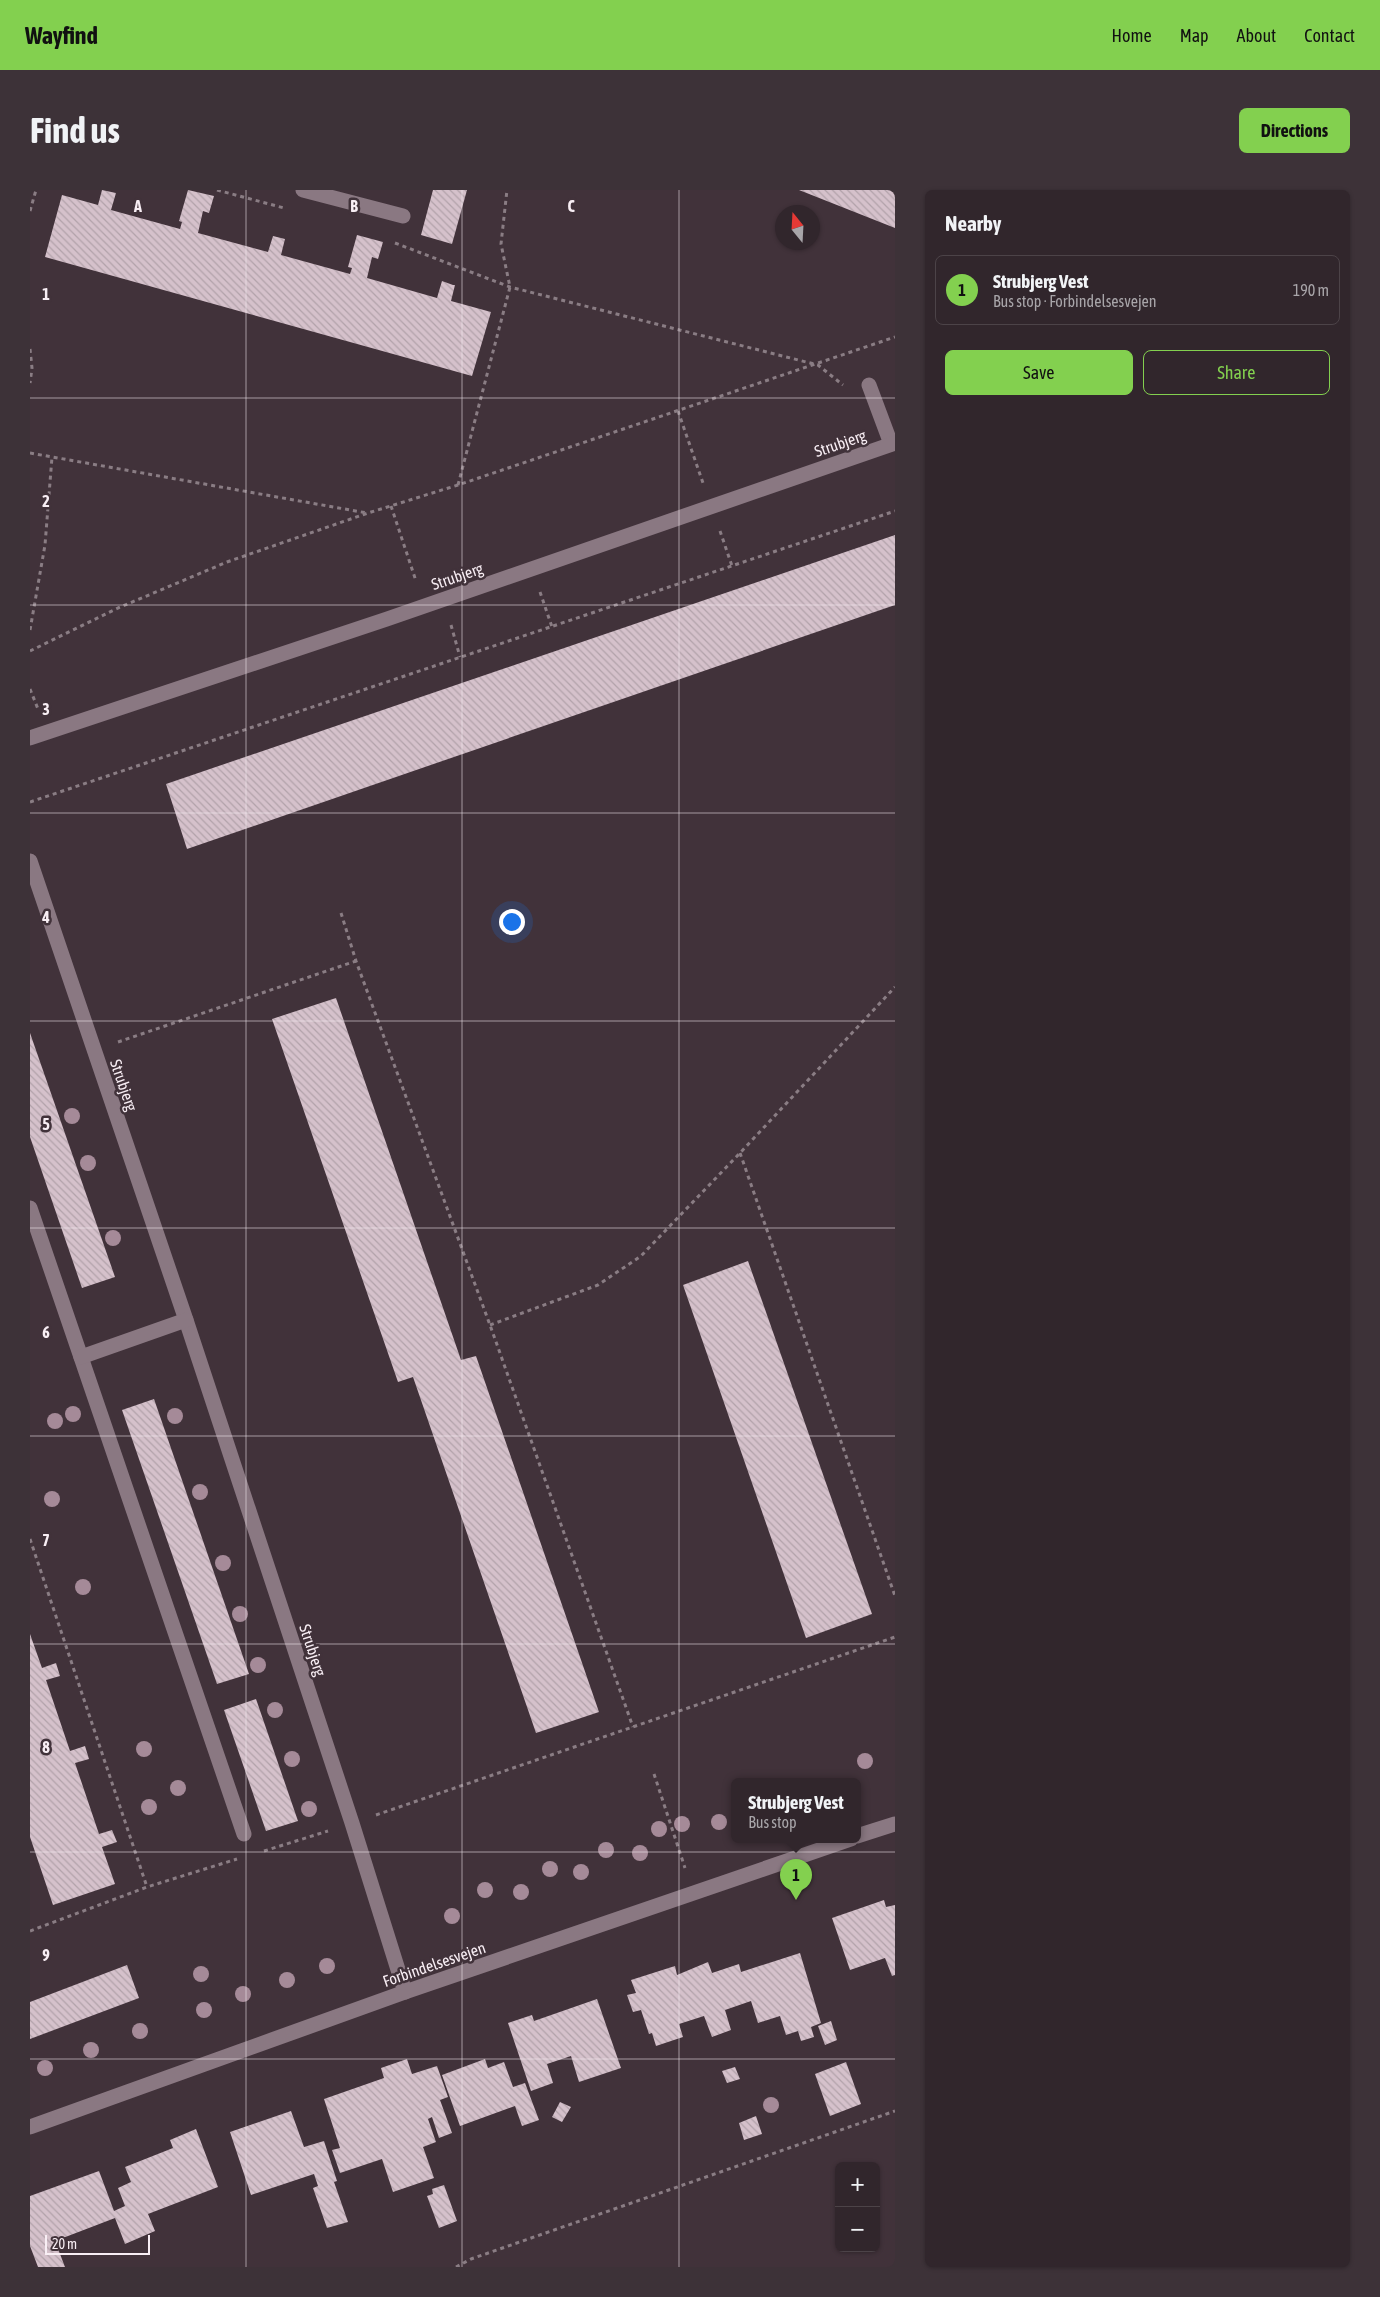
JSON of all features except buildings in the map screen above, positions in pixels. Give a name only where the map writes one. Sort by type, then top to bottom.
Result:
[{"type":"street","points":[[303,190],[403,216]]},
{"type":"street","points":[[870,385],[893,444]]},
{"type":"street","name":"Strubjerg","points":[[30,738],[424,606],[711,505],[893,444]]},
{"type":"street","name":"Strubjerg","points":[[30,860],[186,1320],[352,1823],[405,1992]]},
{"type":"street","points":[[30,1208],[244,1834]]},
{"type":"street","points":[[81,1356],[186,1320]]},
{"type":"street","points":[[861,1835],[895,1824]]},
{"type":"street","name":"Forbindelsesvejen","points":[[30,2127],[405,1992],[839,1843]]},
{"type":"path","points":[[30,211],[36,190]]},
{"type":"path","points":[[217,190],[293,210]]},
{"type":"path","points":[[458,485],[510,286],[501,244],[507,190]]},
{"type":"path","points":[[386,239],[510,286],[818,365]]},
{"type":"path","points":[[30,651],[118,608],[228,562],[368,513],[458,485],[818,365],[895,337]]},
{"type":"path","points":[[30,349],[32,368],[30,384]]},
{"type":"path","points":[[678,411],[732,566]]},
{"type":"path","points":[[30,453],[368,513]]},
{"type":"path","points":[[30,630],[45,545],[52,457]]},
{"type":"path","points":[[390,506],[424,606]]},
{"type":"path","points":[[30,802],[895,512]]},
{"type":"path","points":[[531,568],[552,627]]},
{"type":"path","points":[[443,599],[460,657]]},
{"type":"path","points":[[341,913],[356,961],[490,1325],[633,1727]]},
{"type":"path","points":[[94,1050],[356,961]]},
{"type":"path","points":[[490,1325],[598,1285],[641,1256],[895,987]]},
{"type":"path","points":[[740,1153],[895,1596]]},
{"type":"path","points":[[30,1539],[147,1888]]},
{"type":"path","points":[[261,1852],[352,1823],[895,1637]]},
{"type":"path","points":[[654,1774],[693,1893]]},
{"type":"path","points":[[30,1932],[147,1888],[243,1857]]},
{"type":"path","points":[[456,2267],[471,2259],[895,2112]]},
{"type":"place","name":"Strubjerg Vest","points":[[796,1900]]}]
